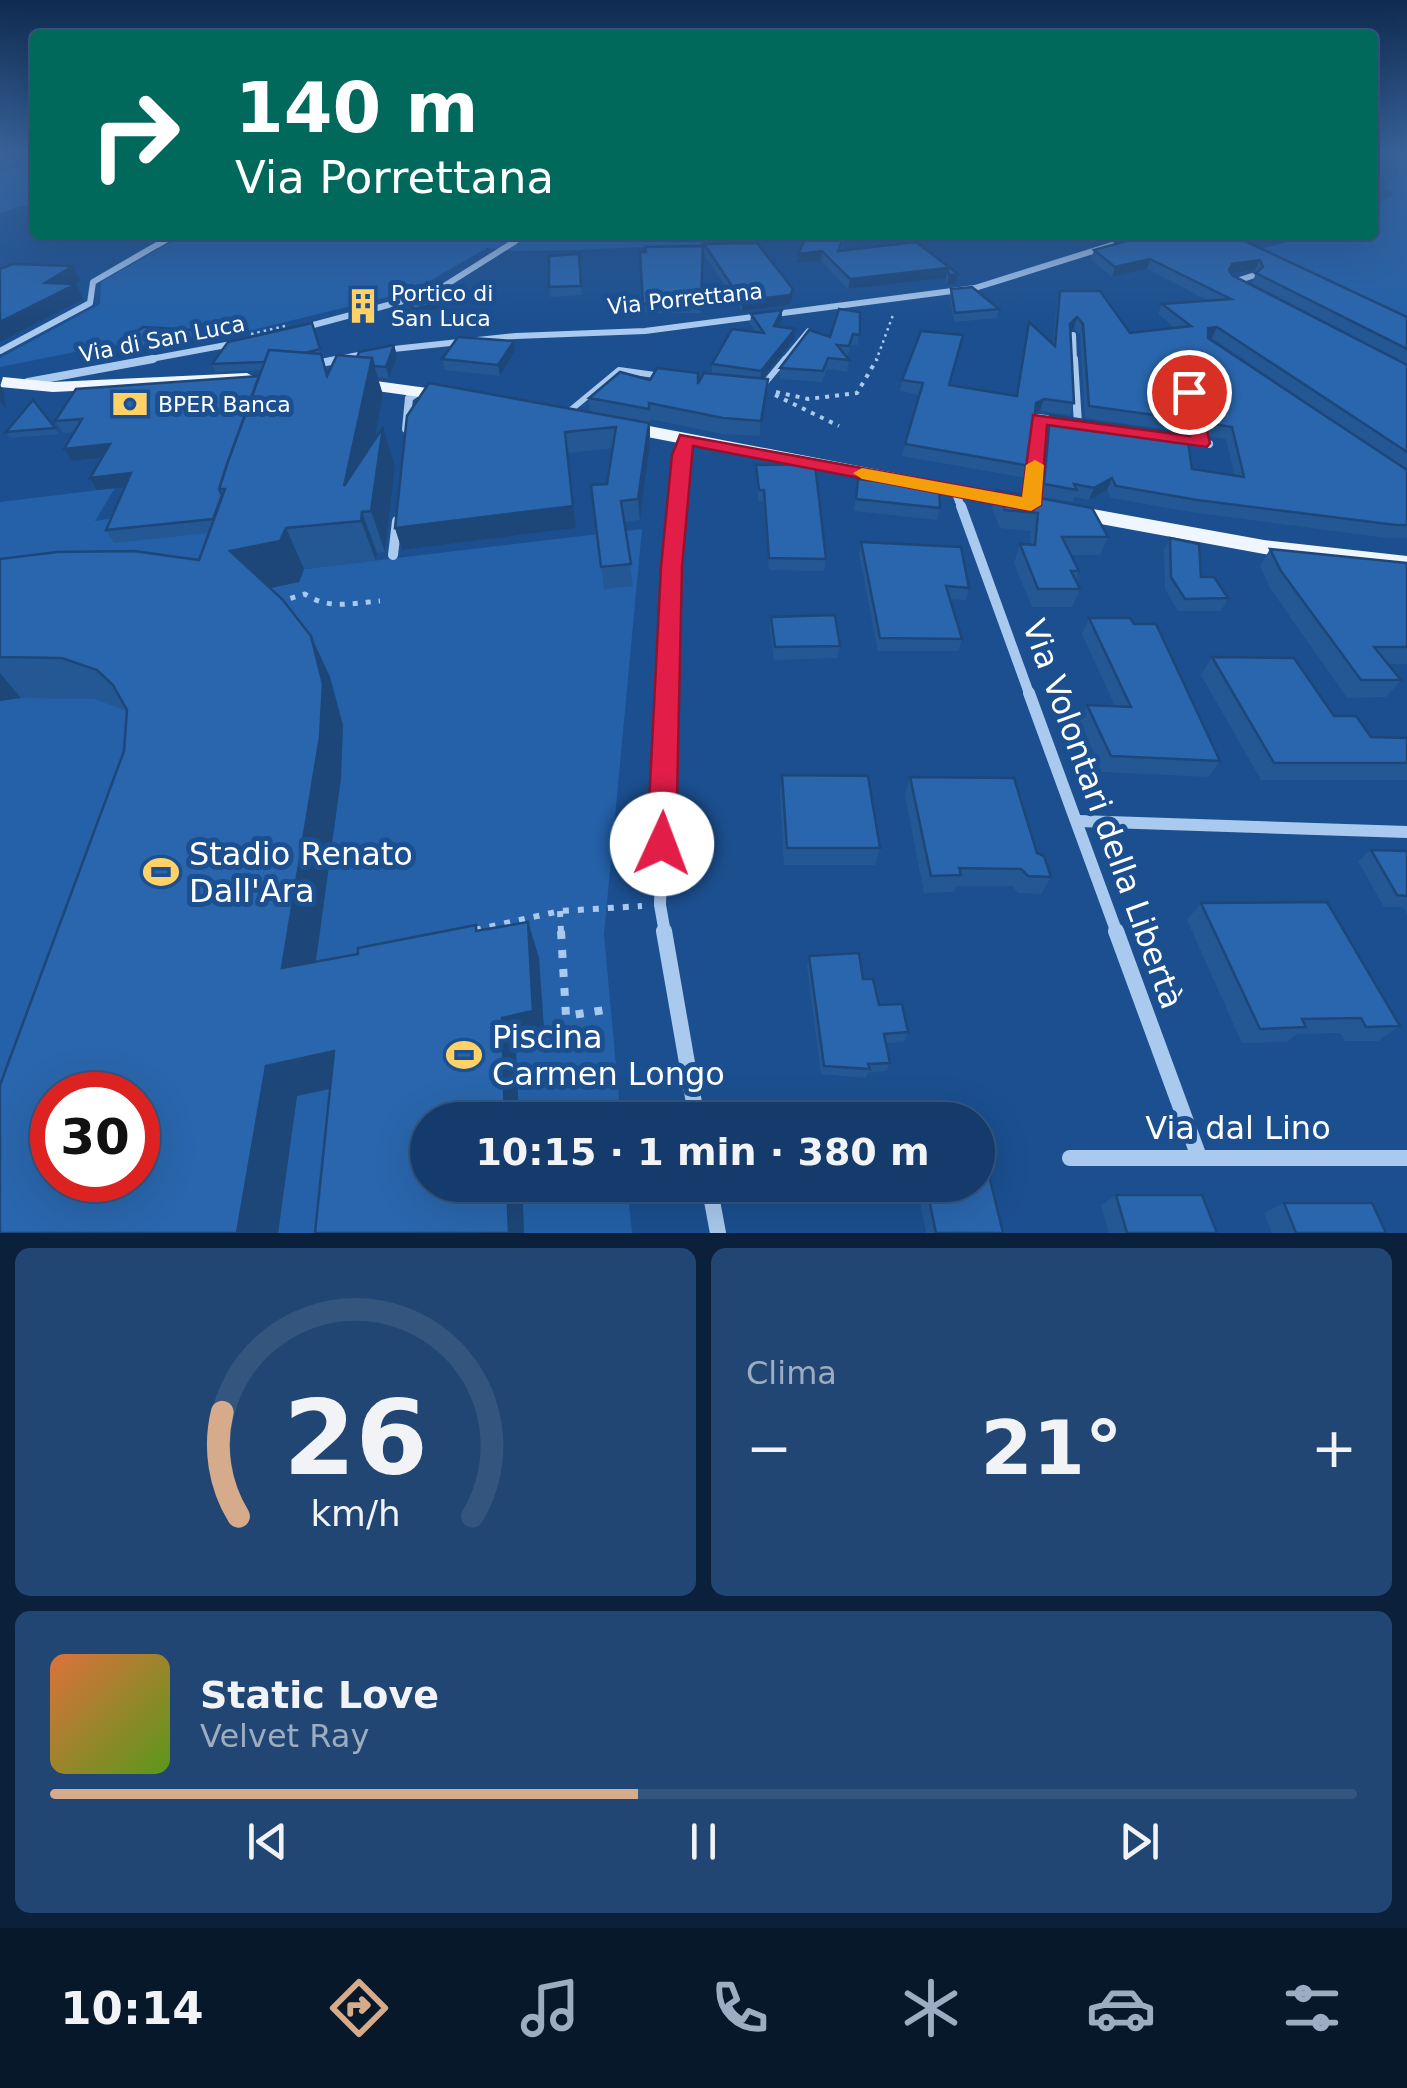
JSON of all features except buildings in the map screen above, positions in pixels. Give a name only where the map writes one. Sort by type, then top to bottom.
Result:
[{"type":"main road","name":"Via Porrettana","points":[[294,374],[470,400]]},
{"type":"main road","points":[[13,382],[53,387],[262,378]]},
{"type":"main road","points":[[556,414],[1264,548],[1407,564]]},
{"type":"street","points":[[0,351],[90,303],[94,297],[88,291],[93,282],[166,240]]},
{"type":"street","points":[[289,331],[433,292],[517,240]]},
{"type":"street","name":"Via Porrettana","points":[[294,374],[426,344],[645,330],[975,288],[1124,242]]},
{"type":"street","points":[[1252,276],[1231,280],[1252,294]]},
{"type":"street","points":[[1073,335],[1078,424]]},
{"type":"street","name":"Via di San Luca","points":[[13,382],[254,339]]},
{"type":"street","points":[[404,442],[409,398],[419,391]]},
{"type":"street","points":[[1031,505],[1039,418],[1095,427]]},
{"type":"street","points":[[1166,438],[1205,444],[1197,426]]},
{"type":"street","points":[[687,439],[681,455],[670,588],[660,905],[694,1102]]},
{"type":"street","name":"Via Volontari della Libertà","points":[[954,491],[1079,821],[1199,1157]]},
{"type":"street","points":[[393,555],[398,514]]},
{"type":"street","points":[[1079,821],[1407,832]]},
{"type":"street","name":"Via dal Lino","points":[[1070,1158],[1407,1158]]},
{"type":"street","points":[[713,1202],[718,1233]]},
{"type":"lane","points":[[745,387],[763,389],[808,332]]},
{"type":"lane","points":[[556,414],[619,370],[673,377]]},
{"type":"path","points":[[763,389],[808,399],[858,393],[872,372],[896,309]]},
{"type":"path","points":[[238,337],[306,321]]},
{"type":"path","points":[[763,389],[838,426]]},
{"type":"path","points":[[266,607],[305,594],[316,602],[332,605],[380,601]]},
{"type":"path","points":[[471,931],[560,911],[660,905]]},
{"type":"path","points":[[560,911],[566,1016],[611,1008]]},
{"type":"shaded area","points":[[1378,210],[1407,210],[1407,324],[1261,249],[1294,240],[1378,240]]},
{"type":"shaded area","points":[[174,240],[701,240],[706,244],[579,250],[487,248],[412,291],[241,333],[188,335],[0,367],[0,358],[100,304],[101,282]]},
{"type":"shaded area","points":[[115,488],[95,521],[227,500],[226,593],[299,582],[304,569],[642,529],[604,935],[619,1102],[410,1102],[410,1202],[629,1202],[632,1233],[0,1233],[0,502]]},
{"type":"slow traffic","points":[[862,473],[1031,505],[1035,465]]},
{"type":"place","name":"Portico di San Luca","points":[[363,306]]},
{"type":"place","name":"BPER Banca","points":[[130,404]]},
{"type":"place","name":"Stadio Renato Dall'Ara","points":[[161,872]]},
{"type":"place","name":"Piscina Carmen Longo","points":[[464,1055]]},
{"type":"route","points":[[662,844],[668,630],[681,455],[687,439],[1031,505],[1039,418],[1201,443],[1189,392]]}]
